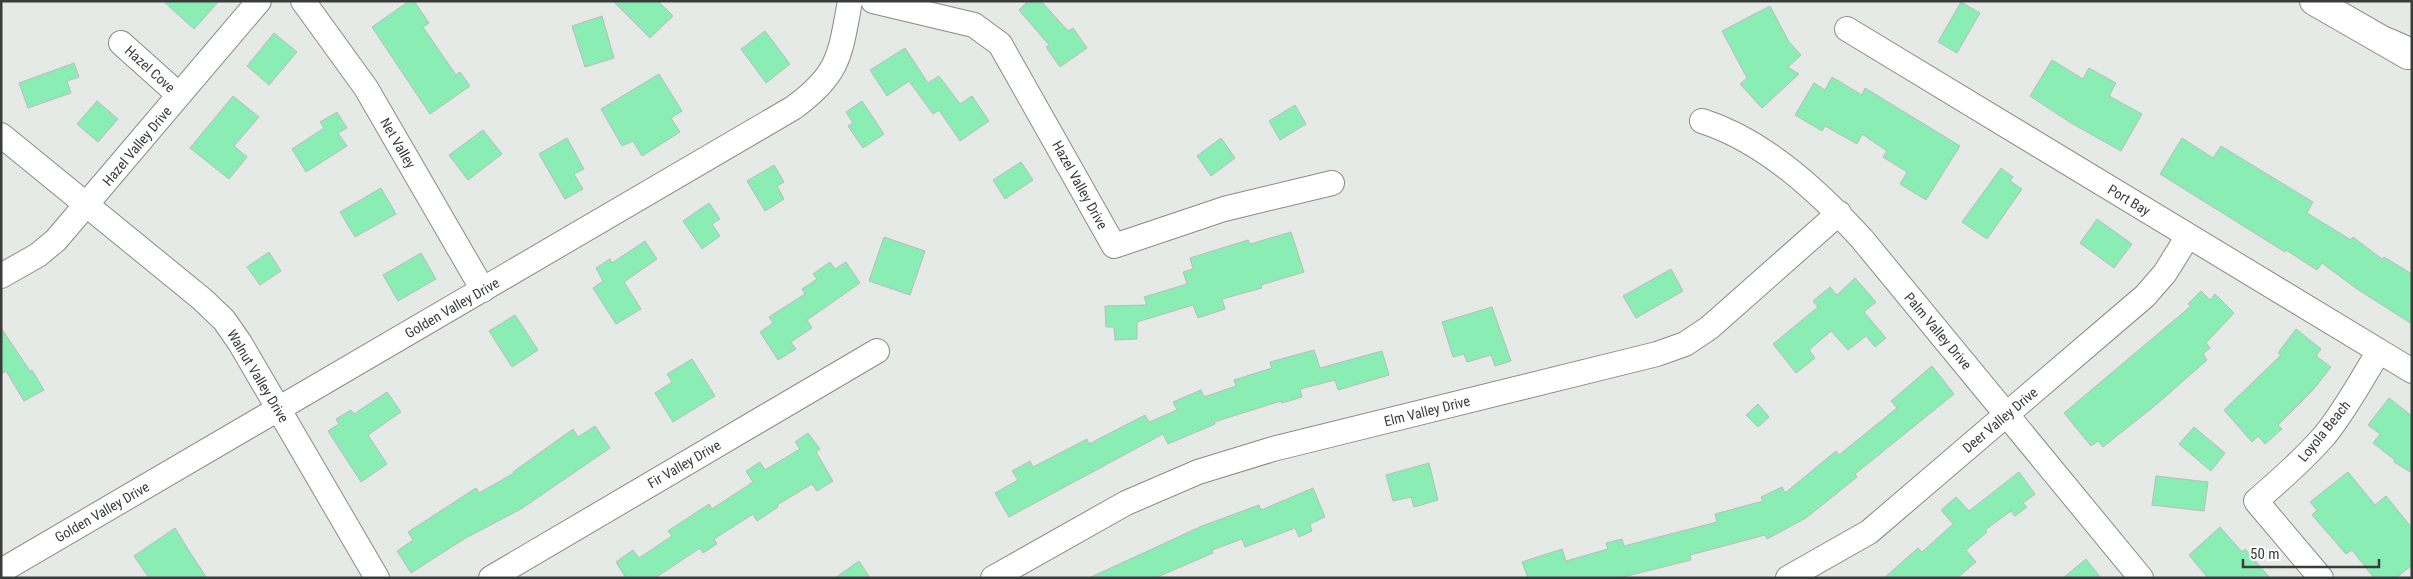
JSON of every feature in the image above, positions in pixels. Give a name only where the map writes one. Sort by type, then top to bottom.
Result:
[{"type":"main road","points":[[2314,1],[2412,57]]},
{"type":"main road","points":[[2387,42],[2412,53]]},
{"type":"street","name":"Hazel Valley Drive","points":[[1,276],[38,255],[56,240],[259,1]]},
{"type":"street","name":"Net Valley","points":[[303,1],[366,88],[483,290]]},
{"type":"street","name":"Golden Valley Drive","points":[[1,571],[793,108],[816,91],[832,72],[842,45],[850,1]]},
{"type":"street","name":"Hazel Valley Drive","points":[[874,1],[974,25],[1000,44],[1114,246],[1224,209],[1332,183]]},
{"type":"street","name":"Port Bay","points":[[1847,29],[2412,371]]},
{"type":"street","name":"Hazel Cove","points":[[121,43],[179,95]]},
{"type":"street","name":"Palm Valley Drive","points":[[1702,121],[1714,125],[1771,157],[1838,213],[2007,414],[2141,578]]},
{"type":"street","name":"Walnut Valley Drive","points":[[1,135],[202,299],[224,320],[240,343],[377,578]]},
{"type":"street","name":"Elm Valley Drive","points":[[993,578],[1126,503],[1198,472],[1273,449],[1657,354],[1684,344],[1729,312],[1838,213]]},
{"type":"street","name":"Deer Valley Drive","points":[[1788,578],[1869,532],[2145,296],[2165,273],[2188,236]]},
{"type":"street","name":"Fir Valley Drive","points":[[491,578],[877,351]]},
{"type":"street","name":"Loyola Beach","points":[[2321,578],[2256,501],[2298,463],[2326,433],[2347,404],[2379,351]]},
{"type":"building","points":[[163,1],[219,1],[194,29]]},
{"type":"building","points":[[409,1],[414,1],[429,23],[423,27],[456,75],[460,72],[470,86],[430,114],[372,27]]},
{"type":"building","points":[[613,1],[658,1],[673,16],[650,38]]},
{"type":"building","points":[[1028,1],[1041,1],[1068,31],[1073,28],[1087,48],[1060,67],[1046,47],[1049,45],[1019,10]]},
{"type":"building","points":[[1961,2],[1980,13],[1957,53],[1938,42]]},
{"type":"building","points":[[1770,6],[1789,42],[1801,55],[1788,67],[1799,74],[1762,108],[1740,84],[1747,78],[1722,31]]},
{"type":"building","points":[[602,16],[614,58],[585,67],[572,26]]},
{"type":"building","points":[[765,31],[790,64],[766,83],[741,49]]},
{"type":"building","points":[[274,33],[297,52],[269,85],[247,66]]},
{"type":"building","points":[[905,48],[928,83],[939,76],[960,104],[972,96],[989,121],[960,141],[939,110],[933,114],[909,81],[887,96],[870,70]]},
{"type":"building","points":[[2052,60],[2083,79],[2089,68],[2116,83],[2109,96],[2142,114],[2121,151],[2071,123],[2030,96]]},
{"type":"building","points":[[74,63],[79,77],[67,81],[71,93],[28,108],[19,83]]},
{"type":"building","points":[[659,74],[682,111],[671,118],[680,132],[642,156],[633,141],[622,146],[601,109]]},
{"type":"building","points":[[1832,77],[1862,95],[1865,88],[1960,146],[1926,200],[1900,184],[1907,172],[1883,157],[1887,151],[1862,134],[1857,144],[1825,126],[1822,131],[1795,115],[1814,83],[1825,90]]},
{"type":"building","points":[[233,96],[259,117],[234,146],[247,157],[229,179],[190,148]]},
{"type":"building","points":[[97,101],[118,119],[98,142],[77,124]]},
{"type":"building","points":[[862,101],[884,134],[863,148],[848,126],[853,123],[846,112]]},
{"type":"building","points":[[1295,105],[1306,124],[1280,140],[1269,121]]},
{"type":"building","points":[[337,112],[347,128],[338,133],[347,146],[306,172],[292,149],[324,128],[320,122]]},
{"type":"building","points":[[483,130],[502,154],[468,180],[449,155]]},
{"type":"building","points":[[567,138],[584,169],[574,174],[583,189],[565,199],[539,154]]},
{"type":"building","points":[[1221,138],[1235,158],[1211,176],[1197,156]]},
{"type":"building","points":[[2182,138],[2213,158],[2221,146],[2313,202],[2307,213],[2351,240],[2353,237],[2382,259],[2384,257],[2412,274],[2412,324],[2357,289],[2322,263],[2317,270],[2160,174]]},
{"type":"building","points":[[1021,162],[1033,180],[1005,199],[993,180]]},
{"type":"building","points":[[774,165],[784,182],[777,186],[784,199],[765,211],[747,181]]},
{"type":"building","points":[[2001,168],[2013,177],[2010,181],[2022,189],[1987,239],[1962,222]]},
{"type":"building","points":[[381,188],[396,214],[355,237],[340,212]]},
{"type":"building","points":[[709,203],[720,219],[712,224],[720,236],[702,249],[683,221]]},
{"type":"building","points":[[2097,219],[2132,244],[2114,268],[2080,243]]},
{"type":"building","points":[[1291,232],[1304,272],[1261,285],[1262,288],[1222,299],[1225,309],[1198,318],[1193,305],[1137,322],[1137,339],[1115,340],[1114,327],[1106,327],[1105,306],[1147,305],[1144,297],[1187,284],[1183,272],[1193,269],[1190,258],[1248,240],[1250,244]]},
{"type":"building","points":[[884,237],[925,251],[910,295],[869,281]]},
{"type":"building","points":[[645,241],[657,259],[624,282],[641,309],[616,324],[593,288],[603,281],[596,268],[610,259],[612,263]]},
{"type":"building","points":[[269,252],[281,271],[260,285],[247,267]]},
{"type":"building","points":[[421,253],[436,279],[398,301],[383,275]]},
{"type":"building","points":[[830,262],[835,269],[846,262],[860,283],[807,320],[812,328],[791,342],[796,349],[778,360],[760,332],[773,323],[769,317],[805,294],[802,289],[817,279],[813,274]]},
{"type":"building","points":[[1671,269],[1683,291],[1636,318],[1623,296]]},
{"type":"building","points":[[1855,278],[1876,302],[1864,312],[1886,338],[1875,347],[1866,336],[1848,350],[1831,331],[1809,350],[1815,358],[1796,373],[1773,344],[1818,307],[1813,301],[1830,287],[1837,295]]},
{"type":"building","points":[[2201,291],[2210,300],[2215,294],[2234,313],[2206,343],[2210,348],[2203,354],[2207,360],[2157,404],[2103,447],[2098,441],[2091,446],[2064,413],[2191,306],[2188,304]]},
{"type":"building","points":[[1492,307],[1511,361],[1495,366],[1491,355],[1467,362],[1464,354],[1453,357],[1442,322]]},
{"type":"building","points":[[515,315],[538,350],[512,367],[489,331]]},
{"type":"building","points":[[1,328],[30,371],[32,370],[44,390],[24,401],[6,371],[1,374]]},
{"type":"building","points":[[2296,329],[2321,349],[2316,356],[2331,367],[2313,390],[2278,425],[2282,429],[2265,444],[2258,436],[2252,442],[2224,410],[2281,355],[2278,353]]},
{"type":"building","points":[[1314,350],[1320,368],[1382,351],[1389,375],[1338,390],[1335,380],[1300,389],[1302,397],[1282,403],[1281,401],[1214,422],[1215,424],[1168,444],[1163,434],[1009,517],[995,493],[1018,480],[1012,471],[1030,461],[1033,467],[1087,439],[1089,444],[1145,415],[1149,422],[1177,410],[1173,402],[1201,390],[1204,397],[1236,386],[1234,380],[1272,368],[1270,362]]},
{"type":"building","points":[[692,359],[715,396],[673,422],[655,393],[672,382],[667,374]]},
{"type":"building","points":[[1932,366],[1954,394],[1855,474],[1857,477],[1806,518],[1767,539],[1765,535],[1690,555],[1691,560],[1619,578],[1528,578],[1522,562],[1562,549],[1566,561],[1608,549],[1606,543],[1622,539],[1624,546],[1717,522],[1715,514],[1763,501],[1761,497],[1782,487],[1785,493],[1836,451],[1839,455],[1897,408],[1891,401]]},
{"type":"building","points":[[387,392],[401,412],[368,435],[387,464],[361,482],[328,431],[339,424],[336,419],[351,410],[354,414]]},
{"type":"building","points":[[2389,398],[2412,416],[2412,473],[2394,462],[2395,460],[2373,443],[2380,434],[2368,425]]},
{"type":"building","points":[[1758,404],[1769,417],[1758,427],[1746,415]]},
{"type":"building","points":[[595,426],[610,448],[521,509],[464,539],[411,573],[397,551],[413,540],[408,532],[476,488],[479,493],[514,473],[573,429],[578,437]]},
{"type":"building","points":[[2194,427],[2225,453],[2211,471],[2179,444]]},
{"type":"building","points":[[808,433],[820,449],[816,452],[833,481],[817,491],[812,484],[777,505],[778,507],[757,521],[753,514],[714,539],[717,544],[703,553],[700,548],[655,578],[626,578],[616,562],[633,550],[639,558],[672,536],[668,531],[709,504],[712,509],[753,482],[746,471],[760,462],[765,470],[800,449],[795,442]]},
{"type":"building","points":[[1429,463],[1438,500],[1414,507],[1411,497],[1393,501],[1386,475]]},
{"type":"building","points":[[2019,472],[2035,494],[2023,503],[2027,507],[2015,516],[2011,511],[1985,530],[1987,532],[1966,550],[1976,562],[1957,578],[1884,578],[1918,548],[1922,552],[1953,524],[1941,510],[1956,497],[1969,511]]},
{"type":"building","points":[[2348,472],[2375,505],[2386,496],[2412,528],[2412,565],[2396,578],[2374,578],[2352,550],[2346,554],[2312,515],[2317,510],[2310,502]]},
{"type":"building","points":[[2156,476],[2208,482],[2204,511],[2152,505]]},
{"type":"building","points":[[1313,488],[1325,517],[1310,524],[1312,531],[1299,537],[1295,528],[1245,547],[1242,539],[1212,550],[1213,553],[1155,578],[1089,578],[1202,526],[1259,505],[1261,510]]},
{"type":"building","points":[[2220,527],[2242,552],[2245,549],[2270,578],[2208,578],[2189,555]]},
{"type":"building","points":[[175,528],[207,578],[149,578],[134,556]]},
{"type":"building","points":[[2086,559],[2101,578],[2063,578]]},
{"type":"building","points":[[859,561],[870,578],[835,578]]}]
